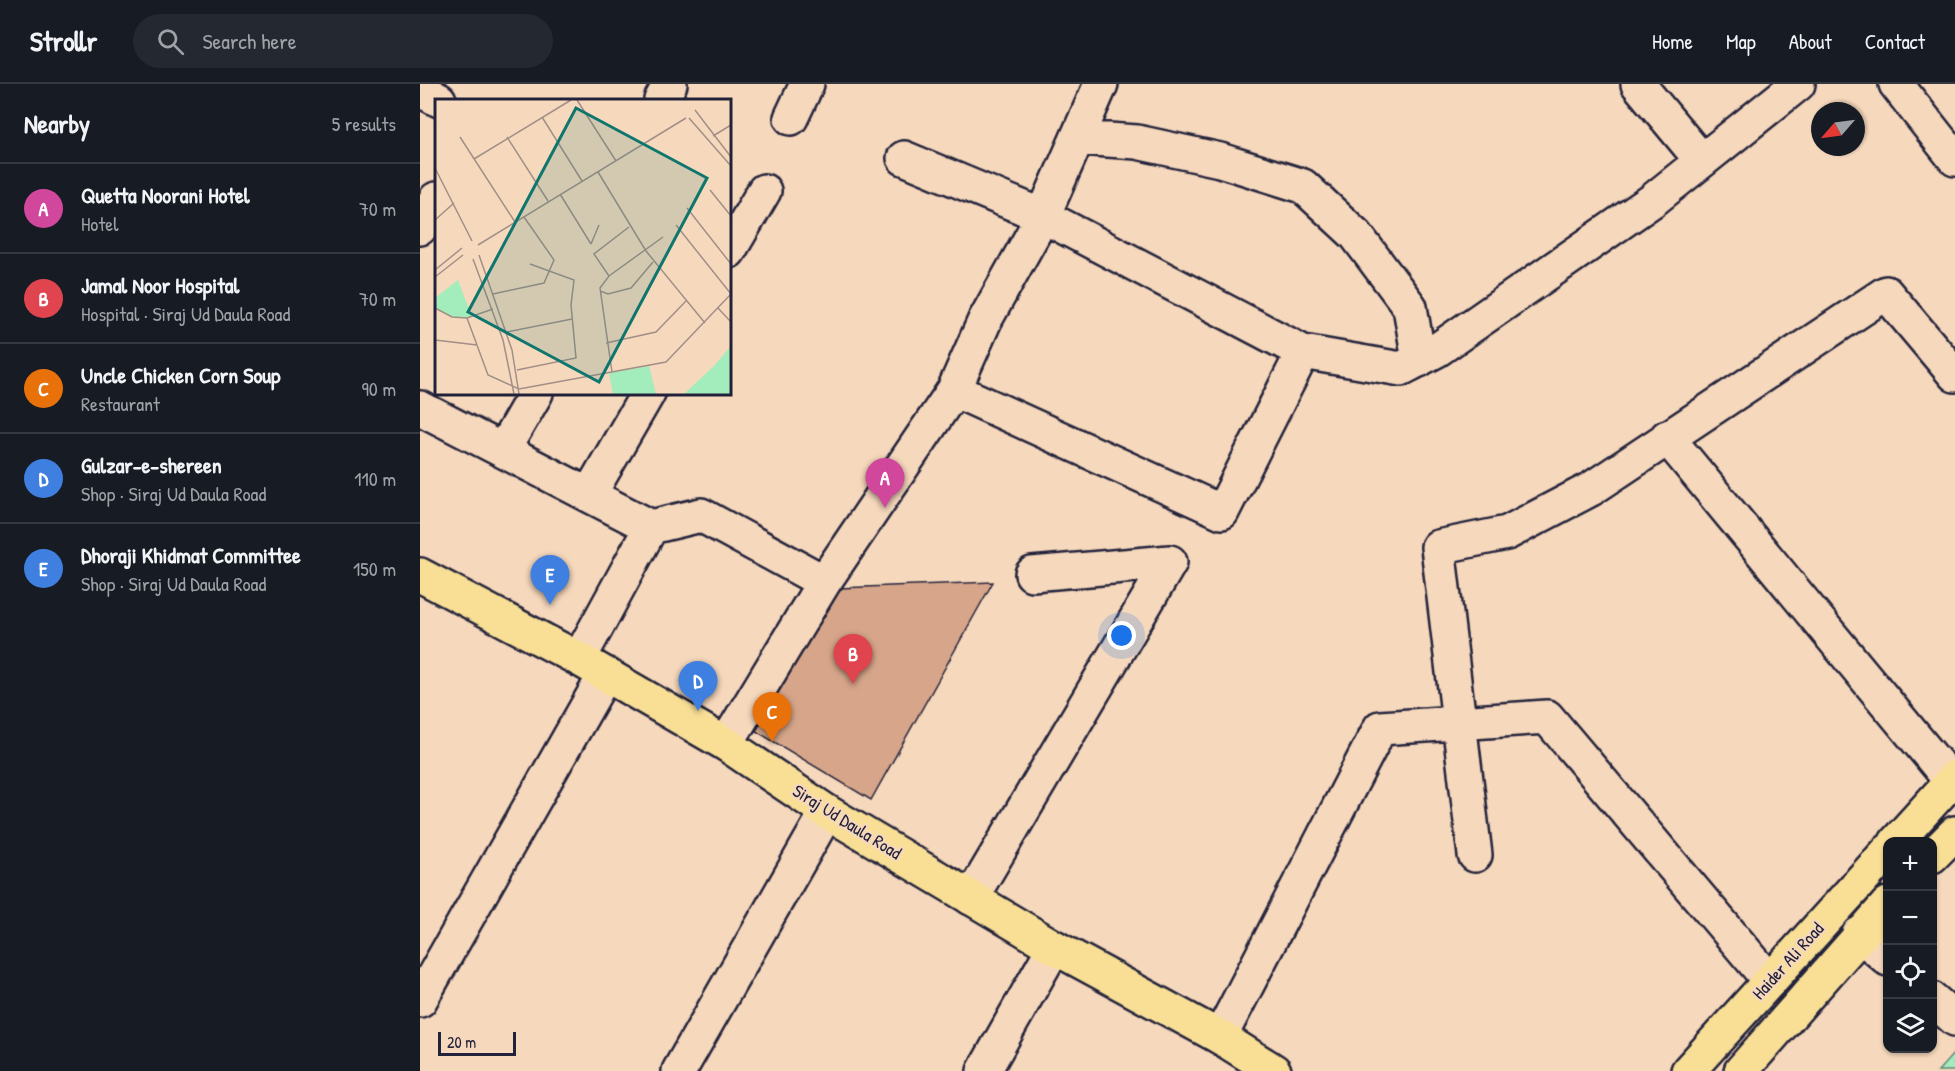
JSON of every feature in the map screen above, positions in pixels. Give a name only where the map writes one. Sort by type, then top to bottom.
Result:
[{"type":"main road","name":"Siraj Ud Daula Road","points":[[420,575],[592,667],[726,744],[827,812],[971,898],[1054,947],[1220,1037],[1274,1071]]},
{"type":"main road","points":[[1901,837],[1953,779]]},
{"type":"main road","points":[[1937,851],[1955,832]]},
{"type":"main road","name":"Haider Ali Road","points":[[1688,1071],[1883,854]]},
{"type":"main road","name":"Haider Ali Road","points":[[1741,1071],[1883,908]]},
{"type":"street","points":[[662,99],[670,84]]},
{"type":"street","points":[[791,118],[807,84]]},
{"type":"street","points":[[726,744],[824,582],[954,390],[985,320],[1043,216],[1101,84]]},
{"type":"street","points":[[1638,84],[1702,161]]},
{"type":"street","points":[[904,158],[1043,216],[1303,352],[1401,369],[1437,350],[1653,200],[1798,84]]},
{"type":"street","points":[[1896,84],[1955,159]]},
{"type":"street","points":[[420,90],[437,99]]},
{"type":"street","points":[[1079,138],[1137,142],[1200,155],[1303,186],[1356,235],[1410,307],[1419,360]]},
{"type":"street","points":[[730,250],[764,190]]},
{"type":"street","points":[[420,228],[435,202]]},
{"type":"street","points":[[1475,855],[1438,547],[1507,533],[1591,489],[1886,293],[1955,375]]},
{"type":"street","points":[[954,390],[1222,512],[1303,352]]},
{"type":"street","points":[[503,450],[535,394]]},
{"type":"street","points":[[589,495],[647,394]]},
{"type":"street","points":[[430,405],[503,450],[651,527],[701,515],[824,582]]},
{"type":"street","points":[[1667,437],[1953,779]]},
{"type":"street","points":[[420,1000],[592,667],[651,527]]},
{"type":"street","points":[[971,898],[1170,562],[1032,574]]},
{"type":"street","points":[[1220,1037],[1380,728],[1547,717],[1770,981]]},
{"type":"street","points":[[679,1071],[827,812]]},
{"type":"street","points":[[1859,934],[1883,955]]},
{"type":"street","points":[[984,1071],[1054,947]]},
{"type":"street","points":[[1937,1003],[1955,1019]]},
{"type":"green space","points":[[1955,1052],[1955,1071],[1938,1071]]},
{"type":"building","points":[[993,582],[871,800],[756,731],[839,588]]},
{"type":"place","name":"Quetta Noorani Hotel","points":[[885,508]]},
{"type":"place","name":"Dhoraji Khidmat Committee","points":[[550,605]]},
{"type":"place","name":"Jamal Noor Hospital","points":[[853,684]]},
{"type":"place","name":"Gulzar-e-shereen","points":[[698,711]]},
{"type":"place","name":"Uncle Chicken Corn Soup","points":[[772,742]]}]
